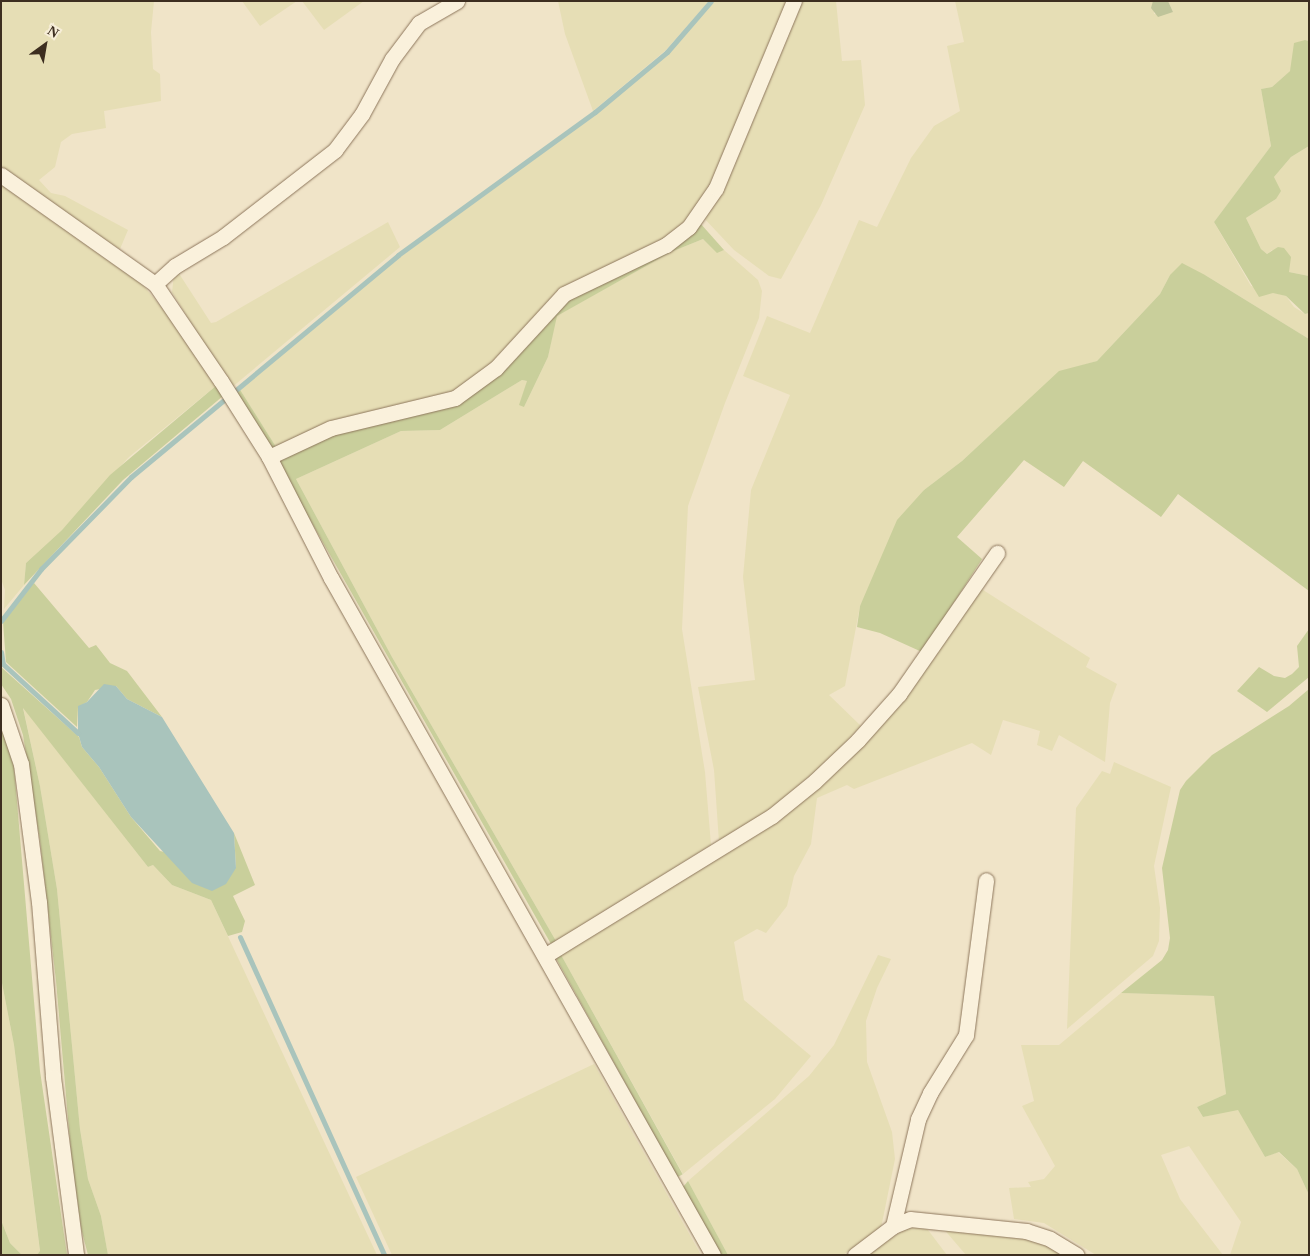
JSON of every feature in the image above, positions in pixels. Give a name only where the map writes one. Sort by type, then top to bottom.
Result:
[{"type":"street","points":[[155,284],[175,266],[223,237],[335,150],[362,114],[392,58],[419,23],[457,1]]},
{"type":"street","points":[[269,457],[331,428],[455,398],[501,364],[564,294],[666,245],[689,227],[716,188],[794,1]]},
{"type":"street","points":[[1,175],[155,284],[221,381],[269,457],[331,578],[713,1255]]},
{"type":"street","points":[[546,956],[772,816],[815,781],[858,740],[899,694],[997,553]]},
{"type":"street","points":[[1,705],[21,764],[38,902],[53,1077],[76,1255]]},
{"type":"street","points":[[893,1226],[918,1119],[930,1093],[966,1035],[986,880]]},
{"type":"street","points":[[855,1255],[893,1226],[910,1220],[1026,1231],[1050,1239],[1077,1255]]},
{"type":"shaded area","points":[[1,1],[154,1],[151,32],[153,69],[160,74],[161,101],[104,111],[106,128],[72,134],[61,142],[55,167],[39,180],[51,193],[65,196],[128,230],[120,249],[91,233],[1,168]]},
{"type":"shaded area","points":[[242,1],[297,1],[260,26]]},
{"type":"shaded area","points":[[302,1],[364,1],[324,30]]},
{"type":"shaded area","points":[[558,1],[709,1],[666,50],[593,111],[565,34]]},
{"type":"shaded area","points":[[713,1],[792,1],[700,207],[664,242],[605,273],[466,389],[278,450],[239,388],[398,256],[595,114],[668,53]]},
{"type":"shaded area","points":[[798,1],[836,1],[842,61],[861,60],[865,105],[821,205],[781,279],[769,276],[734,250],[702,216]]},
{"type":"shaded area","points":[[955,1],[1153,1],[1154,14],[1173,12],[1168,1],[1309,1],[1309,41],[1305,40],[1290,71],[1272,87],[1261,89],[1271,146],[1214,222],[1251,286],[1286,296],[1294,307],[1305,314],[1309,313],[1309,339],[1205,275],[1170,275],[1160,294],[1097,361],[1059,372],[962,461],[924,490],[860,606],[845,686],[829,695],[861,726],[827,762],[763,815],[719,842],[714,770],[698,687],[755,680],[743,577],[751,490],[790,395],[743,376],[767,316],[810,333],[859,220],[877,227],[911,158],[934,126],[960,111],[947,46],[964,42]]},
{"type":"shaded area","points":[[1309,146],[1309,276],[1289,272],[1272,250],[1267,254],[1261,249],[1246,218],[1276,199],[1274,177],[1291,157]]},
{"type":"shaded area","points":[[1,182],[131,271],[172,320],[217,385],[129,457],[62,530],[26,563],[24,585],[4,609],[5,590],[1,579]]},
{"type":"shaded area","points":[[388,222],[400,247],[231,388],[172,292],[174,275],[178,272],[211,323],[216,322]]},
{"type":"shaded area","points":[[703,239],[717,252],[724,250],[758,280],[762,291],[759,318],[725,403],[688,506],[682,629],[705,772],[711,845],[556,941],[392,657],[296,479],[401,431],[440,430],[522,380],[527,381],[524,407],[548,357],[556,316],[671,252]]},
{"type":"shaded area","points":[[980,588],[1090,658],[1086,667],[1117,684],[1110,703],[1105,762],[1059,735],[1052,751],[1037,745],[1040,731],[1003,720],[991,755],[972,743],[854,789],[847,785],[817,798],[811,844],[794,876],[787,906],[766,933],[757,929],[734,942],[744,1000],[811,1056],[775,1099],[683,1174],[560,953],[794,807]]},
{"type":"shaded area","points":[[23,707],[148,867],[153,865],[172,885],[211,900],[377,1255],[108,1255],[101,1216],[88,1179],[80,1129],[57,889],[40,786]]},
{"type":"shaded area","points":[[1114,762],[1171,787],[1154,866],[1160,908],[1159,941],[1153,956],[1067,1029],[1076,808],[1102,771],[1110,774]]},
{"type":"shaded area","points":[[878,955],[891,959],[877,988],[866,1021],[867,1062],[892,1132],[895,1159],[881,1228],[843,1255],[728,1255],[688,1181],[809,1076],[834,1045]]},
{"type":"shaded area","points":[[1,978],[14,1045],[40,1252],[37,1255],[22,1255],[10,1243],[1,1220]]},
{"type":"shaded area","points":[[1121,993],[1214,996],[1226,1094],[1197,1107],[1203,1117],[1238,1109],[1265,1157],[1278,1152],[1297,1169],[1309,1195],[1309,1255],[1230,1255],[1241,1222],[1189,1146],[1161,1155],[1180,1199],[1223,1255],[1096,1255],[1044,1223],[1014,1219],[1009,1188],[1031,1187],[1028,1182],[1044,1179],[1055,1166],[1022,1106],[1034,1101],[1021,1045],[1059,1045]]},
{"type":"shaded area","points":[[594,1064],[701,1255],[392,1255],[356,1177]]},
{"type":"shaded area","points":[[917,1225],[925,1226],[947,1255],[865,1255],[902,1231]]},
{"type":"shaded area","points":[[942,1227],[1026,1235],[1070,1255],[966,1255]]},
{"type":"green space","points":[[1153,1],[1168,1],[1173,12],[1158,17],[1151,8]]},
{"type":"green space","points":[[1305,40],[1309,41],[1309,146],[1291,157],[1274,177],[1281,191],[1276,199],[1246,218],[1261,249],[1267,254],[1278,247],[1284,248],[1291,257],[1289,272],[1309,276],[1309,313],[1305,314],[1286,296],[1273,293],[1259,297],[1214,222],[1271,146],[1261,89],[1272,87],[1290,71],[1294,43]]},
{"type":"green space","points":[[700,223],[724,250],[717,253],[703,239],[671,252],[557,316],[548,357],[524,407],[519,405],[527,381],[522,380],[440,430],[401,431],[296,479],[392,657],[556,941],[551,944],[275,458],[321,437],[449,406],[564,300]]},
{"type":"green space","points":[[1182,263],[1205,275],[1309,339],[1309,591],[1178,494],[1161,517],[1083,461],[1064,487],[1024,460],[957,537],[982,559],[922,652],[880,633],[857,627],[860,606],[897,520],[924,490],[962,461],[1059,371],[1097,361],[1160,294],[1170,275]]},
{"type":"green space","points":[[217,385],[223,396],[123,480],[24,585],[26,563],[62,530],[110,475]]},
{"type":"green space","points":[[239,388],[278,450],[272,453],[233,393]]},
{"type":"green space","points":[[34,583],[89,648],[96,645],[110,663],[127,671],[162,717],[127,699],[116,686],[95,690],[87,702],[78,707],[77,727],[6,662],[3,622],[16,601]]},
{"type":"green space","points":[[1309,629],[1309,677],[1267,712],[1237,691],[1259,667],[1274,676],[1285,678],[1292,674],[1299,667],[1297,646]]},
{"type":"green space","points":[[1,667],[79,737],[82,747],[99,767],[131,817],[160,851],[236,868],[234,833],[255,885],[233,896],[245,921],[242,932],[228,936],[211,900],[172,885],[153,865],[148,867],[23,708],[40,786],[57,889],[80,1129],[88,1179],[101,1216],[108,1255],[88,1255],[81,1228],[72,1164],[56,981],[40,841],[23,735],[11,699],[1,684]]},
{"type":"green space","points":[[1309,689],[1309,1195],[1297,1169],[1279,1152],[1265,1157],[1238,1110],[1203,1117],[1197,1107],[1226,1094],[1214,996],[1121,993],[1162,960],[1168,950],[1170,938],[1162,868],[1180,790],[1186,781],[1212,755],[1289,706]]},
{"type":"green space","points":[[1,726],[14,767],[40,1071],[67,1255],[37,1255],[40,1251],[14,1045],[1,978]]},
{"type":"green space","points":[[560,953],[683,1174],[677,1177],[555,956]]},
{"type":"green space","points":[[688,1181],[728,1255],[721,1255],[683,1187]]},
{"type":"green space","points":[[1,1220],[10,1243],[22,1255],[1,1255]]},
{"type":"water","points":[[104,684],[116,686],[127,699],[162,717],[234,833],[236,868],[226,884],[212,891],[192,883],[131,817],[99,767],[82,747],[78,733],[78,706],[87,702]]},
{"type":"waterway","points":[[1,621],[41,569],[131,477],[398,255],[595,112],[667,52],[711,1]]},
{"type":"waterway","points":[[1,652],[3,664],[78,733]]},
{"type":"waterway","points":[[240,937],[384,1255]]}]
